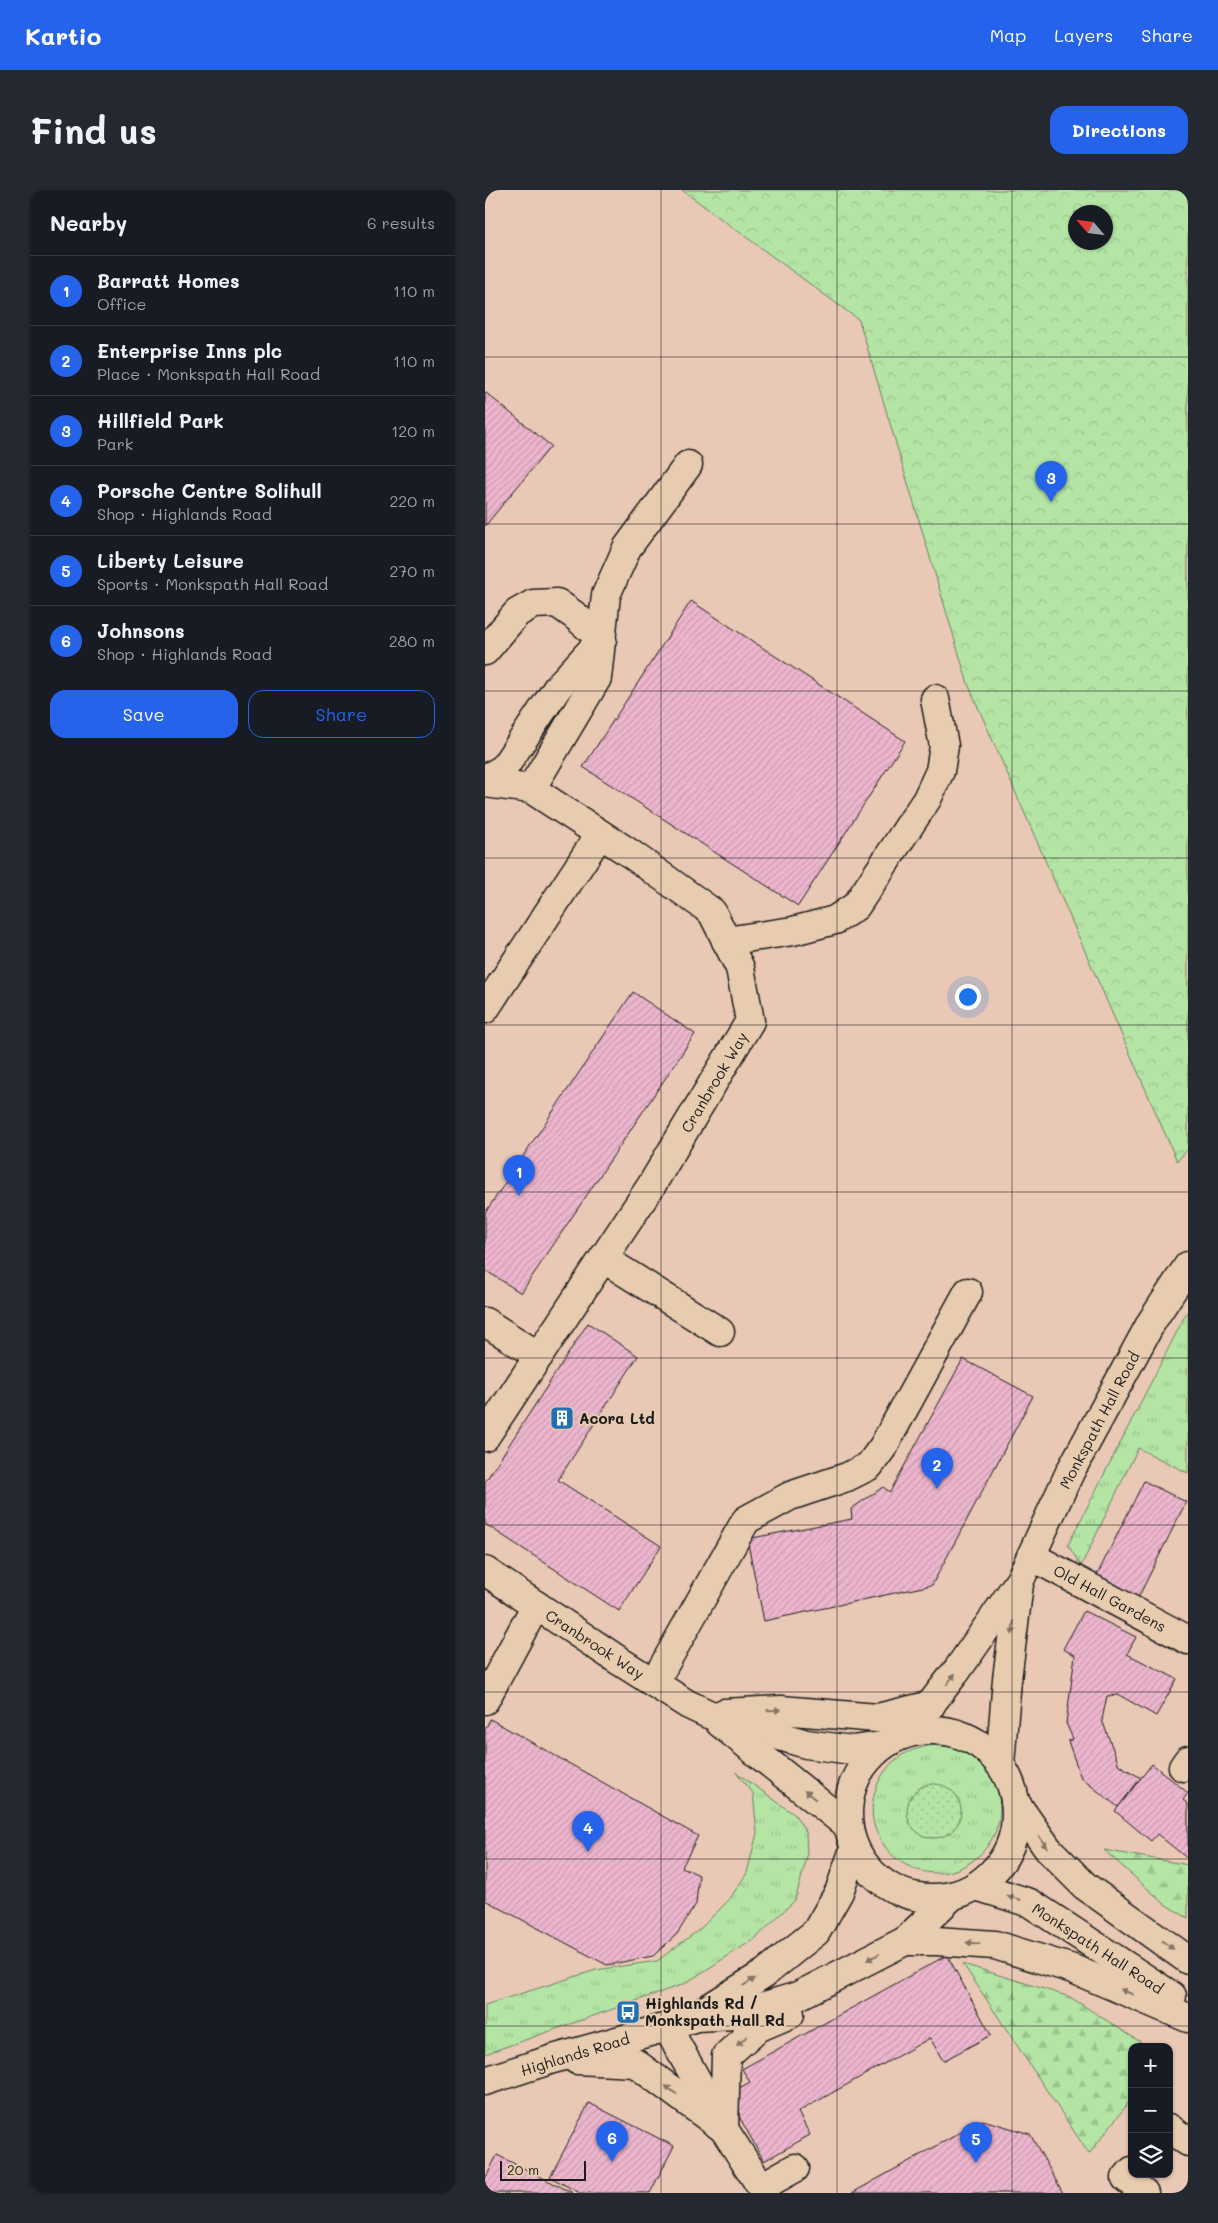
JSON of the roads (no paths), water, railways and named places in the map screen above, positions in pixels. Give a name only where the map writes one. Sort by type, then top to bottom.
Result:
[{"type":"street","points":[[531,790],[597,678],[606,595],[627,548],[688,465]]},
{"type":"street","points":[[485,652],[517,613],[533,604],[557,603],[602,639]]},
{"type":"street","points":[[485,779],[503,770],[558,687],[602,639]]},
{"type":"street","points":[[726,941],[793,931],[835,920],[857,906],[927,799],[940,771],[944,746],[935,699]]},
{"type":"street","name":"Cranbrook Way","points":[[485,783],[531,790],[600,834],[712,912],[740,968],[750,1021],[651,1186],[485,1437]]},
{"type":"street","points":[[485,1009],[600,834]]},
{"type":"street","points":[[604,1259],[720,1332]]},
{"type":"street","name":"Monkspath Hall Road","points":[[910,1732],[1020,1580],[1075,1464],[1152,1321],[1188,1266]]},
{"type":"street","points":[[654,1683],[746,1520],[790,1496],[847,1478],[869,1466],[883,1446],[968,1292]]},
{"type":"street","points":[[485,1322],[539,1356]]},
{"type":"street","name":"Old Hall Gardens","points":[[1031,1556],[1188,1640]]},
{"type":"street","name":"Cranbrook Way","points":[[485,1571],[654,1683],[708,1714]]},
{"type":"street","name":"Monkspath Hall Road","points":[[1000,1764],[1005,1696],[1020,1580]]},
{"type":"street","points":[[485,1700],[536,1605]]},
{"type":"street","points":[[708,1714],[781,1710],[877,1718],[931,1705]]},
{"type":"street","points":[[708,1714],[806,1744],[852,1750],[881,1746]]},
{"type":"street","points":[[708,1714],[851,1837]]},
{"type":"street","name":"Monkspath Hall Road","points":[[964,1891],[995,1870],[1008,1850],[1015,1826],[1015,1802],[1010,1782],[1000,1764],[982,1746],[960,1734],[935,1729],[910,1732],[881,1746],[865,1762],[853,1782],[847,1803],[851,1837],[867,1868],[885,1884],[906,1895],[929,1898],[964,1891],[1030,1903],[1141,1978],[1188,2006]]},
{"type":"street","name":"Monkspath Hall Road","points":[[1015,1802],[1048,1849],[1085,1886],[1188,1960]]},
{"type":"street","name":"Highlands Road","points":[[490,2084],[553,2059],[693,2018],[765,1973],[816,1932],[839,1892],[851,1837]]},
{"type":"street","name":"Highlands Road","points":[[693,2018],[735,2015],[797,1996],[905,1941],[964,1891]]},
{"type":"street","name":"Monkspath Hall Road","points":[[905,1941],[995,1944],[1073,1969],[1188,2018]]},
{"type":"street","points":[[724,2130],[726,2056],[757,2028],[803,2009],[826,1995],[836,1976]]},
{"type":"street","points":[[667,2027],[724,2130],[763,2190],[795,2168]]},
{"type":"street","points":[[553,2059],[635,2063],[724,2130]]},
{"type":"street","points":[[1173,2131],[1188,2142]]},
{"type":"street","points":[[1128,2176],[1126,2178],[1144,2193]]},
{"type":"place","name":"Hillfield Park","points":[[1051,502]]},
{"type":"place","name":"Barratt Homes","points":[[519,1196]]},
{"type":"place","name":"Acora Ltd","points":[[562,1418]]},
{"type":"place","name":"Enterprise Inns plc","points":[[937,1489]]},
{"type":"place","name":"Porsche Centre Solihull","points":[[588,1852]]},
{"type":"place","name":"Highlands Rd / Monkspath Hall Rd","points":[[628,2012]]},
{"type":"place","name":"Johnsons","points":[[612,2162]]},
{"type":"place","name":"Liberty Leisure","points":[[976,2163]]}]
